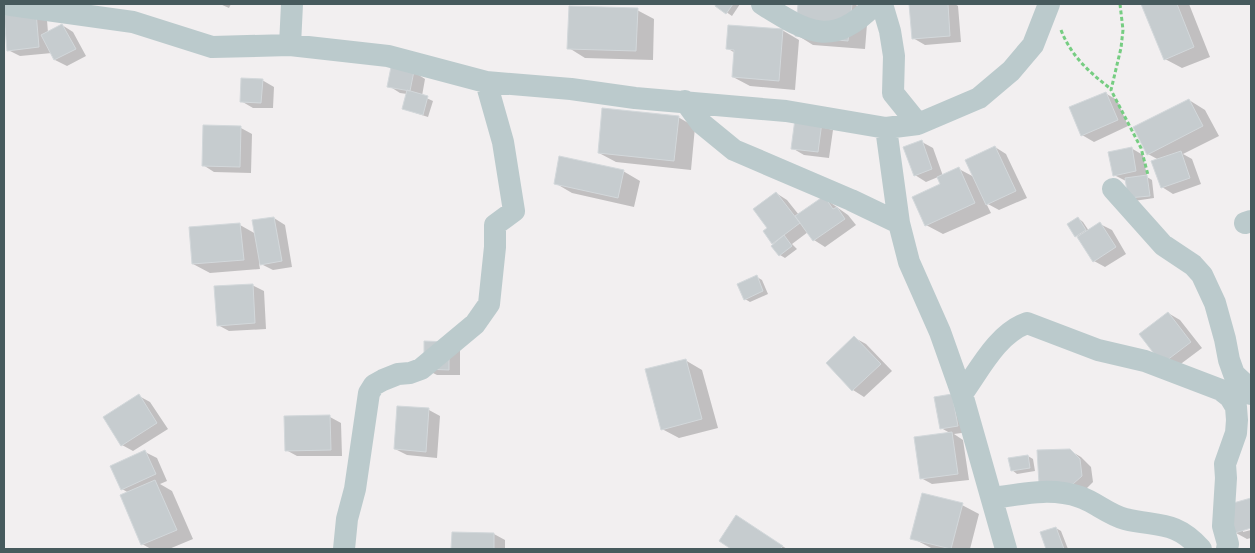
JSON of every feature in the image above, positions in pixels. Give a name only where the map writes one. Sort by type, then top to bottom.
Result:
[{"type":"street","points":[[4,4],[133,22],[212,47],[290,45],[388,56],[486,82],[572,89],[635,98],[786,111],[886,128],[918,124],[979,98],[1011,71],[1033,45],[1049,4]]},
{"type":"street","points":[[290,45],[292,4]]},
{"type":"street","points":[[762,4],[812,31],[831,32],[844,27],[875,4]]},
{"type":"street","points":[[882,4],[890,31],[894,56],[893,93],[918,124]]},
{"type":"street","points":[[344,549],[347,520],[355,490],[369,393],[374,385],[383,380],[398,374],[410,373],[421,369],[475,324],[489,304],[496,247],[495,225],[514,211],[503,142],[486,82]]},
{"type":"street","points":[[685,101],[701,123],[734,150],[851,200],[899,223]]},
{"type":"street","points":[[886,128],[899,223],[909,262],[940,332],[962,394],[1004,539],[989,549]]},
{"type":"street","points":[[1113,189],[1163,245],[1193,265],[1202,275],[1215,303],[1234,374],[1248,387],[1246,403],[1225,464],[1223,526],[1228,544],[1227,549]]},
{"type":"street","points":[[962,394],[995,347],[1016,327],[1027,323],[1098,350],[1145,361],[1212,386],[1230,397],[1246,403]]},
{"type":"street","points":[[992,498],[1044,491],[1080,497],[1122,519],[1168,526],[1181,532],[1201,549]]},
{"type":"path","points":[[1111,90],[1121,48],[1123,30],[1120,4]]},
{"type":"path","points":[[1059,26],[1073,54],[1089,72],[1111,90],[1141,148],[1148,175]]},
{"type":"building","points":[[716,4],[733,4],[726,14],[715,6]]},
{"type":"building","points":[[798,4],[852,4],[848,41],[795,36]]},
{"type":"building","points":[[909,4],[948,4],[950,36],[912,39]]},
{"type":"building","points":[[1141,4],[1177,4],[1194,47],[1164,60]]},
{"type":"building","points":[[569,6],[638,8],[636,51],[567,49]]},
{"type":"building","points":[[36,12],[39,47],[7,51],[4,15]]},
{"type":"building","points":[[62,24],[76,49],[54,60],[41,35]]},
{"type":"building","points":[[728,25],[783,29],[779,81],[732,77],[734,50],[726,49]]},
{"type":"building","points":[[391,67],[414,71],[410,91],[387,87]]},
{"type":"building","points":[[241,78],[263,79],[261,103],[240,102]]},
{"type":"building","points":[[407,90],[428,96],[423,115],[402,109]]},
{"type":"building","points":[[1106,92],[1118,120],[1081,136],[1069,107]]},
{"type":"building","points":[[1189,99],[1203,126],[1147,155],[1133,127]]},
{"type":"building","points":[[602,108],[679,116],[674,161],[598,153]]},
{"type":"building","points":[[795,119],[822,122],[818,152],[791,149]]},
{"type":"building","points":[[203,125],[241,126],[240,167],[202,166]]},
{"type":"building","points":[[922,140],[932,169],[914,176],[903,147]]},
{"type":"building","points":[[995,146],[1016,191],[986,205],[965,160]]},
{"type":"building","points":[[1132,147],[1136,171],[1113,176],[1108,152]]},
{"type":"building","points":[[1181,151],[1190,178],[1161,188],[1151,161]]},
{"type":"building","points":[[559,156],[624,170],[618,198],[554,184]]},
{"type":"building","points":[[959,167],[975,203],[925,226],[912,197],[940,184],[937,177]]},
{"type":"building","points":[[1147,175],[1150,196],[1128,198],[1125,178]]},
{"type":"building","points":[[776,192],[800,223],[772,244],[763,231],[767,228],[753,209]]},
{"type":"building","points":[[824,196],[833,209],[837,207],[845,219],[813,241],[795,216]]},
{"type":"building","points":[[274,217],[282,261],[260,265],[252,220]]},
{"type":"building","points":[[1078,217],[1086,230],[1075,237],[1067,224]]},
{"type":"building","points":[[1100,222],[1116,247],[1093,262],[1077,237]]},
{"type":"building","points":[[240,223],[244,260],[192,264],[189,227]]},
{"type":"building","points":[[784,235],[792,246],[779,256],[771,246]]},
{"type":"building","points":[[757,275],[763,291],[744,300],[737,284]]},
{"type":"building","points":[[253,284],[255,323],[217,326],[214,286]]},
{"type":"building","points":[[1168,312],[1191,342],[1162,364],[1139,334]]},
{"type":"building","points":[[854,336],[881,364],[852,391],[826,363]]},
{"type":"building","points":[[424,341],[449,342],[449,370],[424,369]]},
{"type":"building","points":[[686,359],[702,419],[661,430],[645,369]]},
{"type":"building","points":[[139,394],[157,423],[121,446],[103,417]]},
{"type":"building","points":[[952,394],[958,426],[940,429],[934,397]]},
{"type":"building","points":[[397,406],[429,408],[426,452],[394,449]]},
{"type":"building","points":[[330,415],[331,450],[285,451],[284,416]]},
{"type":"building","points":[[952,432],[958,474],[920,479],[914,437]]},
{"type":"building","points":[[1070,449],[1080,459],[1082,476],[1073,484],[1039,484],[1037,450]]},
{"type":"building","points":[[145,450],[156,474],[121,490],[110,466]]},
{"type":"building","points":[[1028,455],[1030,468],[1011,471],[1008,458]]},
{"type":"building","points":[[155,480],[177,530],[141,545],[120,495]]},
{"type":"building","points":[[922,493],[963,503],[951,549],[910,539]]},
{"type":"building","points":[[1251,498],[1251,528],[1235,533],[1226,505]]},
{"type":"building","points":[[736,515],[783,546],[780,549],[731,549],[719,541]]},
{"type":"building","points":[[1056,527],[1064,549],[1046,549],[1040,532]]},
{"type":"building","points":[[452,532],[494,533],[494,549],[451,549]]}]
